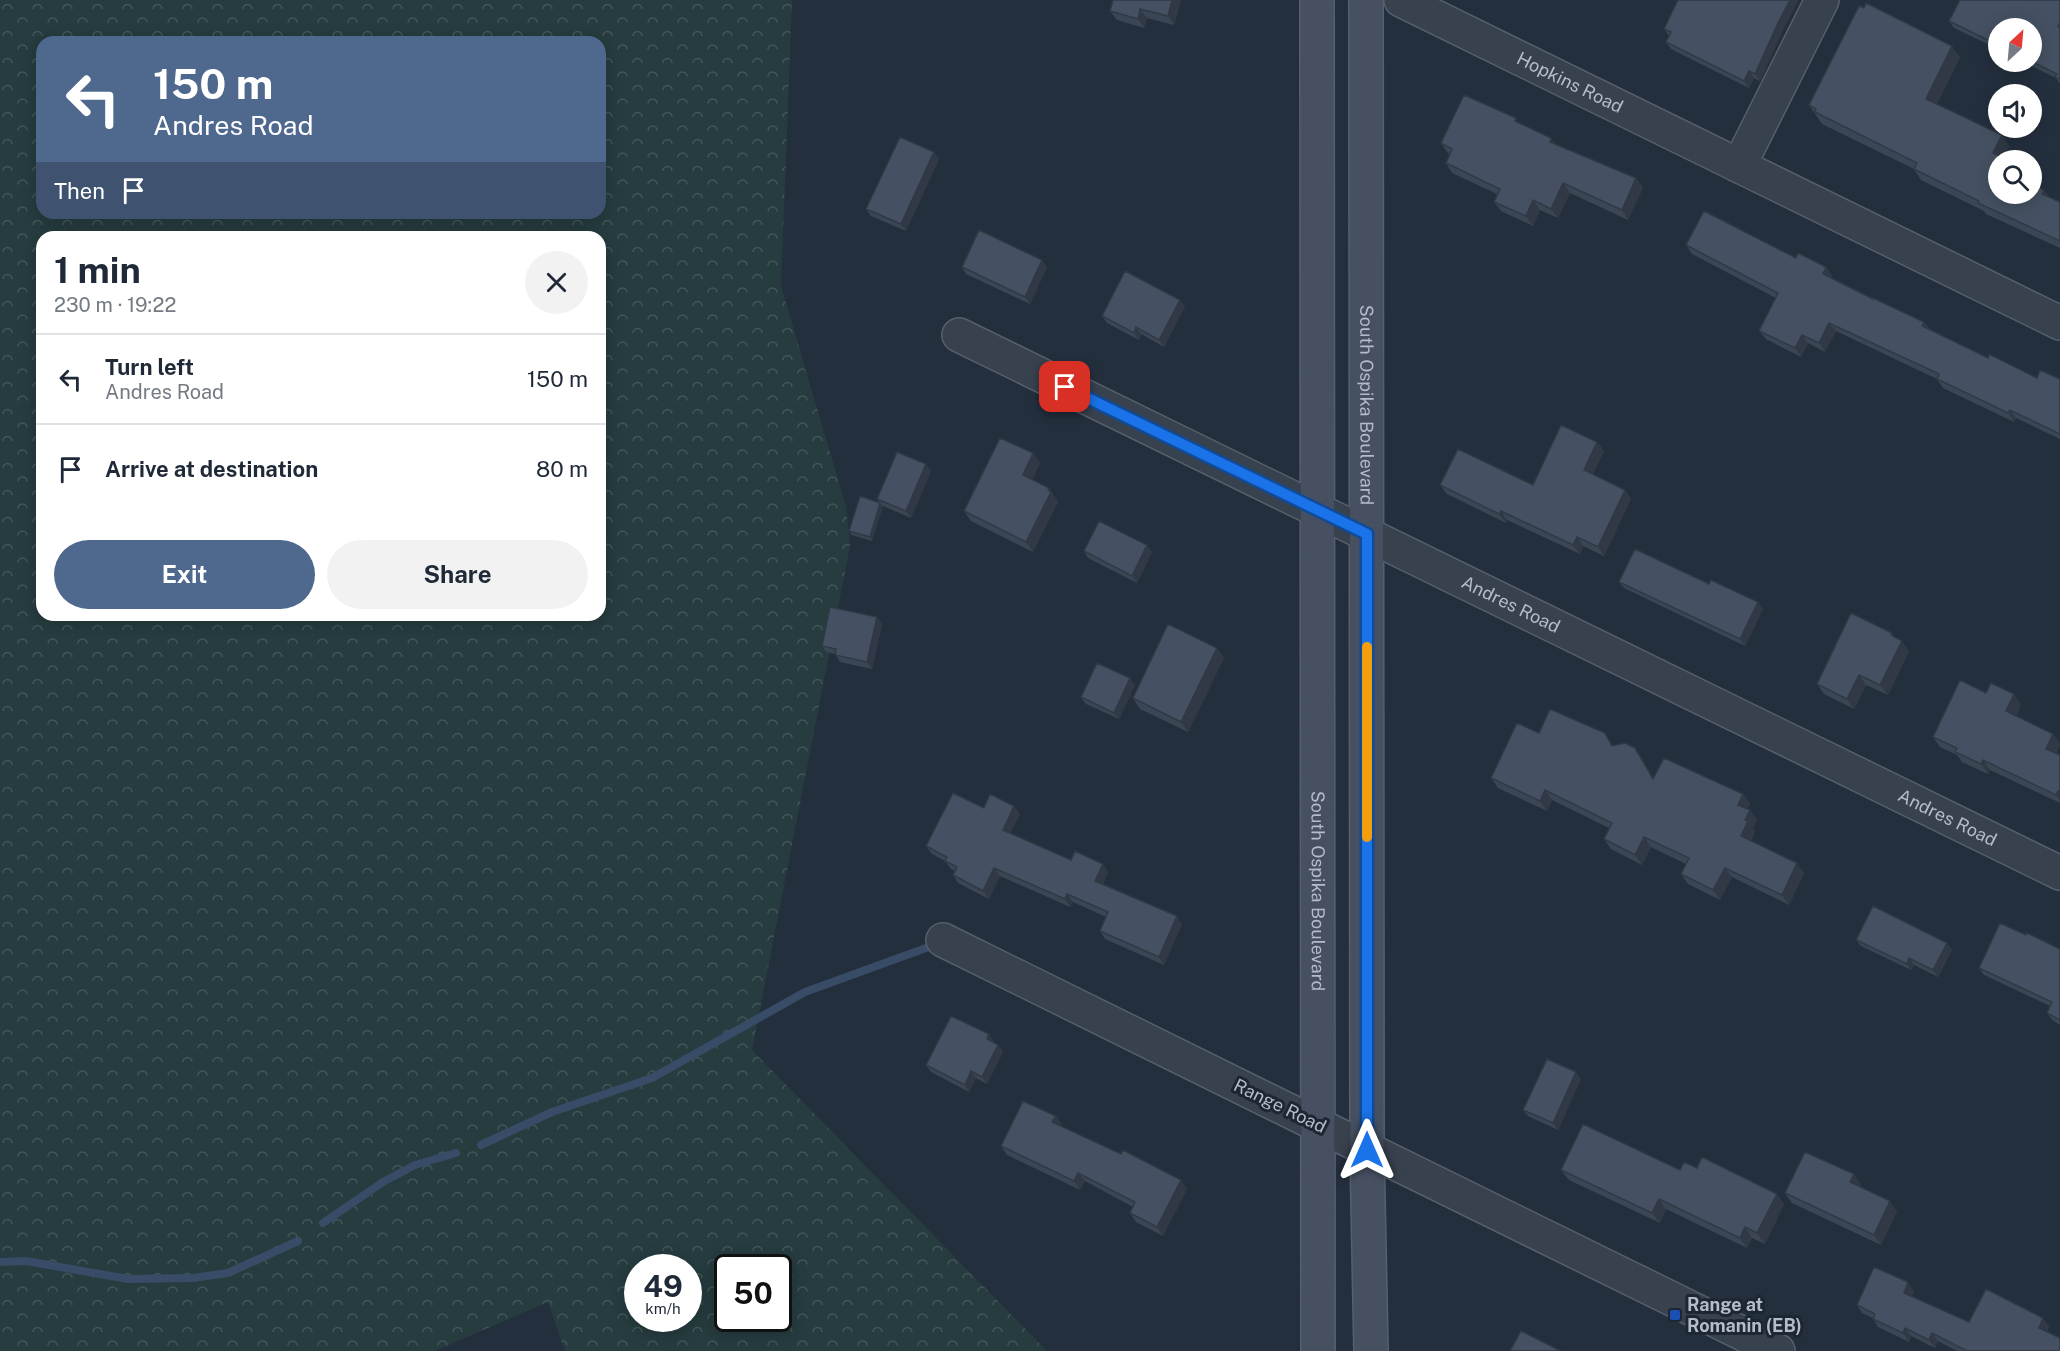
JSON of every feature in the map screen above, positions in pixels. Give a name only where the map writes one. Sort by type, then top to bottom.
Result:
[{"type":"main road","name":"South Ospika Boulevard","points":[[1317,0],[1318,1351]]},
{"type":"main road","name":"South Ospika Boulevard","points":[[1366,0],[1367,1150],[1371,1351]]},
{"type":"street","name":"Hopkins Road","points":[[1401,0],[2060,323]]},
{"type":"street","points":[[1739,166],[1822,0]]},
{"type":"street","name":"Andres Road","points":[[959,335],[2060,873]]},
{"type":"street","name":"Range Road","points":[[943,940],[1778,1351]]},
{"type":"green space","points":[[0,0],[792,0],[781,286],[846,507],[850,546],[752,1050],[1047,1351],[565,1351],[548,1302],[435,1351],[0,1351]]},
{"type":"building","points":[[1113,0],[1172,0],[1168,16],[1140,9],[1138,19],[1110,11]]},
{"type":"building","points":[[1678,0],[1790,0],[1755,74],[1749,71],[1744,81],[1666,42],[1671,32],[1664,29]]},
{"type":"building","points":[[1960,0],[2060,0],[2058,27],[2060,28],[2060,79],[2055,77],[2057,74],[2042,66],[2042,18],[1988,18],[1988,40],[1949,21]]},
{"type":"building","points":[[1866,3],[1952,46],[1926,99],[1988,128],[1988,138],[2000,138],[1994,150],[1988,150],[1988,204],[2042,204],[2042,194],[2060,202],[2060,241],[1978,203],[1979,201],[1914,169],[1917,163],[1815,112],[1816,109],[1809,105],[1859,6],[1864,8]]},
{"type":"building","points":[[1464,95],[1516,118],[1515,121],[1551,138],[1550,142],[1636,178],[1622,210],[1563,183],[1551,209],[1533,200],[1526,216],[1494,202],[1500,189],[1446,163],[1452,149],[1441,143]]},
{"type":"building","points":[[900,137],[934,152],[901,224],[866,209]]},
{"type":"building","points":[[1704,211],[1796,258],[1798,253],[1826,267],[1823,274],[1924,322],[1922,326],[1988,358],[1989,354],[2037,378],[2040,370],[2060,379],[2060,434],[2010,410],[2008,413],[1937,379],[1939,374],[1829,323],[1819,343],[1802,335],[1795,348],[1759,331],[1778,293],[1686,245]]},
{"type":"building","points":[[979,230],[1042,260],[1025,297],[962,267]]},
{"type":"building","points":[[1125,271],[1180,300],[1159,340],[1136,327],[1134,333],[1102,316]]},
{"type":"building","points":[[1561,425],[1597,442],[1584,470],[1625,490],[1598,547],[1577,537],[1573,545],[1501,511],[1499,514],[1440,485],[1458,449],[1533,485]]},
{"type":"building","points":[[1000,438],[1033,453],[1023,475],[1049,488],[1051,492],[1026,542],[964,511]]},
{"type":"building","points":[[897,452],[926,464],[906,511],[877,499]]},
{"type":"building","points":[[860,496],[880,503],[870,537],[849,531]]},
{"type":"building","points":[[1099,521],[1147,545],[1132,576],[1084,551]]},
{"type":"building","points":[[1635,549],[1709,584],[1711,580],[1758,602],[1740,639],[1619,582]]},
{"type":"building","points":[[830,607],[877,617],[867,662],[835,655],[836,649],[822,646]]},
{"type":"building","points":[[1851,613],[1892,633],[1891,635],[1902,641],[1880,685],[1859,675],[1847,699],[1817,684]]},
{"type":"building","points":[[1168,624],[1217,648],[1181,722],[1133,698]]},
{"type":"building","points":[[1097,663],[1130,678],[1114,713],[1081,697]]},
{"type":"building","points":[[1960,680],[1986,693],[1991,683],[2014,694],[2006,711],[2053,734],[2046,749],[2060,755],[2060,792],[2058,791],[2056,795],[1983,760],[1981,764],[1955,752],[1957,748],[1933,737]]},
{"type":"building","points":[[1550,709],[1605,733],[1612,746],[1625,743],[1635,748],[1653,779],[1664,758],[1743,794],[1738,805],[1750,810],[1741,836],[1797,863],[1782,895],[1725,868],[1713,890],[1681,874],[1689,858],[1644,837],[1635,855],[1604,839],[1612,823],[1545,790],[1540,801],[1491,778],[1517,723],[1539,733]]},
{"type":"building","points":[[953,793],[984,808],[990,794],[1014,806],[1003,830],[1071,860],[1075,851],[1103,864],[1095,881],[1177,916],[1159,957],[1100,931],[1108,912],[1067,894],[1065,899],[994,868],[983,891],[953,875],[957,867],[945,861],[947,857],[926,846]]},
{"type":"building","points":[[1873,906],[1947,943],[1933,970],[1909,958],[1907,964],[1856,940]]},
{"type":"building","points":[[2000,923],[2060,949],[2060,1020],[2047,1013],[2052,1002],[1979,968]]},
{"type":"building","points":[[951,1016],[989,1034],[987,1039],[998,1045],[982,1077],[971,1071],[965,1085],[926,1065]]},
{"type":"building","points":[[1547,1059],[1576,1072],[1553,1123],[1523,1110]]},
{"type":"building","points":[[1023,1101],[1056,1116],[1052,1122],[1121,1154],[1123,1150],[1181,1180],[1157,1227],[1130,1213],[1135,1202],[1078,1173],[1074,1181],[1001,1146]]},
{"type":"building","points":[[1583,1124],[1680,1170],[1684,1162],[1697,1168],[1702,1157],[1777,1194],[1757,1233],[1745,1227],[1740,1238],[1659,1199],[1652,1213],[1561,1170]]},
{"type":"building","points":[[1805,1152],[1854,1174],[1850,1182],[1890,1201],[1874,1235],[1785,1193]]},
{"type":"building","points":[[1874,1267],[1908,1282],[1904,1293],[1969,1322],[1986,1289],[2043,1318],[2039,1328],[2060,1338],[2060,1351],[1967,1351],[1932,1333],[1929,1340],[1905,1328],[1903,1333],[1873,1319],[1875,1314],[1857,1305]]},
{"type":"building","points":[[1521,1331],[1561,1351],[1510,1351]]},
{"type":"waterway","points":[[481,1145],[552,1112],[652,1078],[805,992],[937,944]]},
{"type":"waterway","points":[[323,1223],[383,1182],[415,1165],[456,1153]]},
{"type":"waterway","points":[[0,1262],[26,1261],[128,1279],[193,1278],[228,1273],[298,1241]]},
{"type":"slow traffic","points":[[1367,647],[1367,837]]},
{"type":"place","name":"Range at Romanin (EB)","points":[[1675,1315]]},
{"type":"route","points":[[1065,387],[1367,534],[1367,1150]]}]
